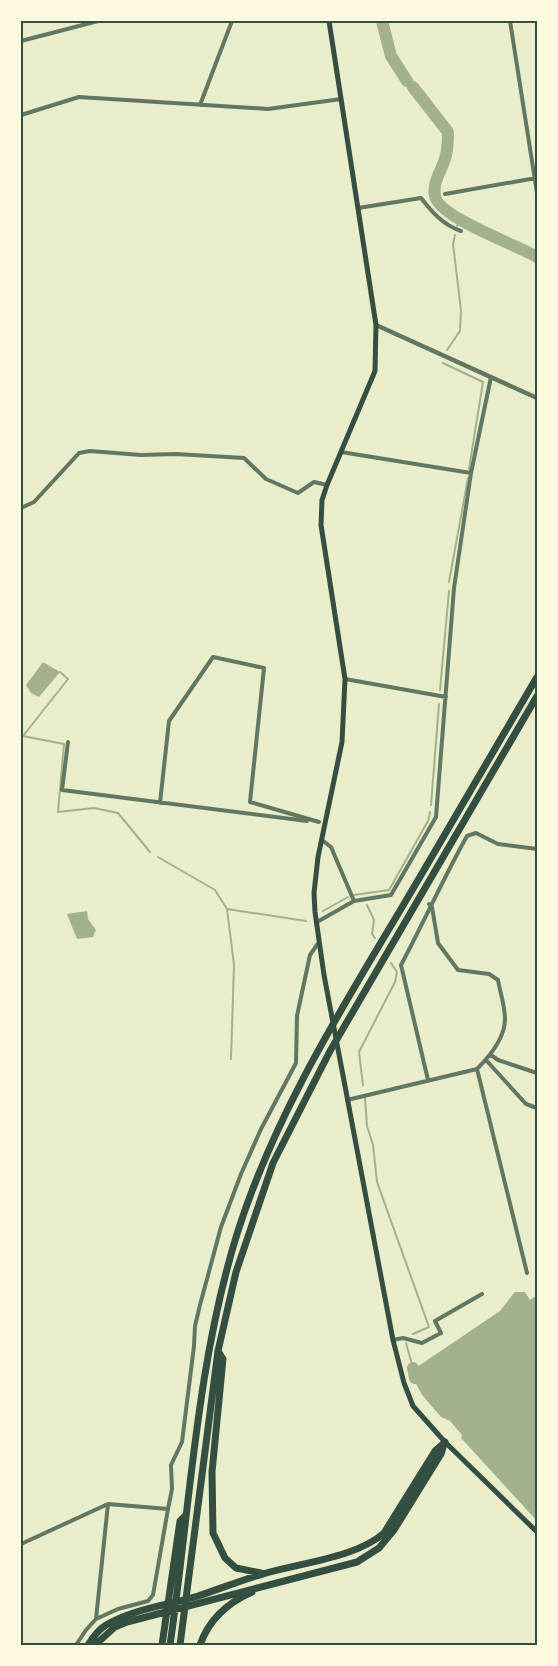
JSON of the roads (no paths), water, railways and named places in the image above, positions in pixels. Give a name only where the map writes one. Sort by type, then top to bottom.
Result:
[{"type":"highway","points":[[162,1645],[170,1622],[178,1585],[200,1408],[225,1276],[237,1234],[264,1159],[327,1035],[537,676]]},
{"type":"highway","points":[[180,1645],[218,1351],[236,1272],[273,1163],[343,1028],[537,696]]},
{"type":"highway","points":[[218,1351],[223,1359],[212,1472],[213,1533],[225,1558],[236,1568],[263,1574]]},
{"type":"highway","points":[[88,1645],[105,1625],[124,1617],[263,1574],[314,1562],[371,1544],[384,1533],[435,1451],[445,1442]]},
{"type":"highway","points":[[96,1645],[115,1627],[127,1622],[357,1562],[379,1548],[393,1530],[441,1454],[445,1442]]},
{"type":"highway","points":[[170,1645],[170,1590],[180,1521],[186,1515]]},
{"type":"highway","points":[[200,1645],[210,1624],[220,1612],[233,1601],[262,1587]]},
{"type":"main road","points":[[329,21],[376,325],[375,371],[322,501],[321,525],[345,679],[342,742],[322,823],[322,840],[314,893],[316,922],[393,1340],[404,1383],[413,1406],[445,1442],[537,1532]]},
{"type":"street","points":[[21,41],[98,21]]},
{"type":"street","points":[[200,105],[232,21]]},
{"type":"street","points":[[510,21],[537,193]]},
{"type":"street","points":[[21,115],[79,97],[268,110],[341,99]]},
{"type":"street","points":[[445,194],[536,178]]},
{"type":"street","points":[[358,208],[421,198],[434,215],[452,228],[461,231]]},
{"type":"street","points":[[376,325],[537,398]]},
{"type":"street","points":[[316,922],[354,901],[391,896],[436,817],[454,588],[471,473],[491,377]]},
{"type":"street","points":[[21,508],[34,502],[80,453],[90,451],[244,458],[266,479],[298,493],[314,482],[327,484]]},
{"type":"street","points":[[341,452],[471,473]]},
{"type":"street","points":[[160,803],[170,721],[213,657],[264,668],[250,802],[322,823]]},
{"type":"street","points":[[345,679],[446,698]]},
{"type":"street","points":[[68,742],[62,790],[322,823]]},
{"type":"street","points":[[428,1080],[401,965],[466,836],[476,833],[498,844],[537,849]]},
{"type":"street","points":[[322,840],[331,847],[354,901]]},
{"type":"street","points":[[398,885],[404,889]]},
{"type":"street","points":[[348,1100],[477,1069],[491,1055],[498,1043],[505,1020],[498,980],[489,974],[458,970],[438,943],[430,905]]},
{"type":"street","points":[[76,1645],[96,1619],[118,1609],[148,1600],[153,1595],[172,1488],[171,1465],[182,1442],[195,1326],[200,1305],[221,1227],[241,1174],[271,1110],[297,1063],[297,1016],[309,955],[319,942]]},
{"type":"street","points":[[491,1055],[498,1060],[537,1073]]},
{"type":"street","points":[[486,1060],[526,1104],[537,1108]]},
{"type":"street","points":[[477,1069],[527,1273]]},
{"type":"street","points":[[393,1340],[403,1338],[419,1344],[424,1343],[441,1333],[435,1321],[482,1294]]},
{"type":"street","points":[[21,1544],[108,1504],[168,1509]]},
{"type":"street","points":[[96,1619],[108,1504]]},
{"type":"waterway","points":[[382,21],[391,56],[407,81]]},
{"type":"waterway","points":[[413,87],[448,132],[447,152],[434,191],[439,204],[463,221],[537,257]]},
{"type":"waterway","points":[[457,226],[459,219]]},
{"type":"waterway","points":[[447,350],[460,331],[461,310],[453,244],[455,235]]},
{"type":"waterway","points":[[443,363],[483,382],[469,469]]},
{"type":"waterway","points":[[449,582],[468,478]]},
{"type":"waterway","points":[[440,690],[449,591]]},
{"type":"waterway","points":[[60,672],[68,679],[23,736],[64,744],[58,812],[94,808],[118,813],[150,852]]},
{"type":"waterway","points":[[431,805],[439,704]]},
{"type":"waterway","points":[[354,895],[389,890],[428,821],[430,812]]},
{"type":"waterway","points":[[158,857],[215,890],[227,909]]},
{"type":"waterway","points":[[323,911],[348,897]]},
{"type":"waterway","points":[[367,905],[374,920],[372,934],[375,938]]},
{"type":"waterway","points":[[231,1059],[234,965],[227,909],[306,921]]},
{"type":"waterway","points":[[363,1085],[359,1052],[395,982],[397,972],[391,963]]},
{"type":"waterway","points":[[365,1098],[367,1126],[373,1145],[377,1182],[429,1327],[413,1334]]},
{"type":"waterway","points":[[406,1343],[413,1368]]},
{"type":"waterway","points":[[413,1368],[415,1378]]}]
